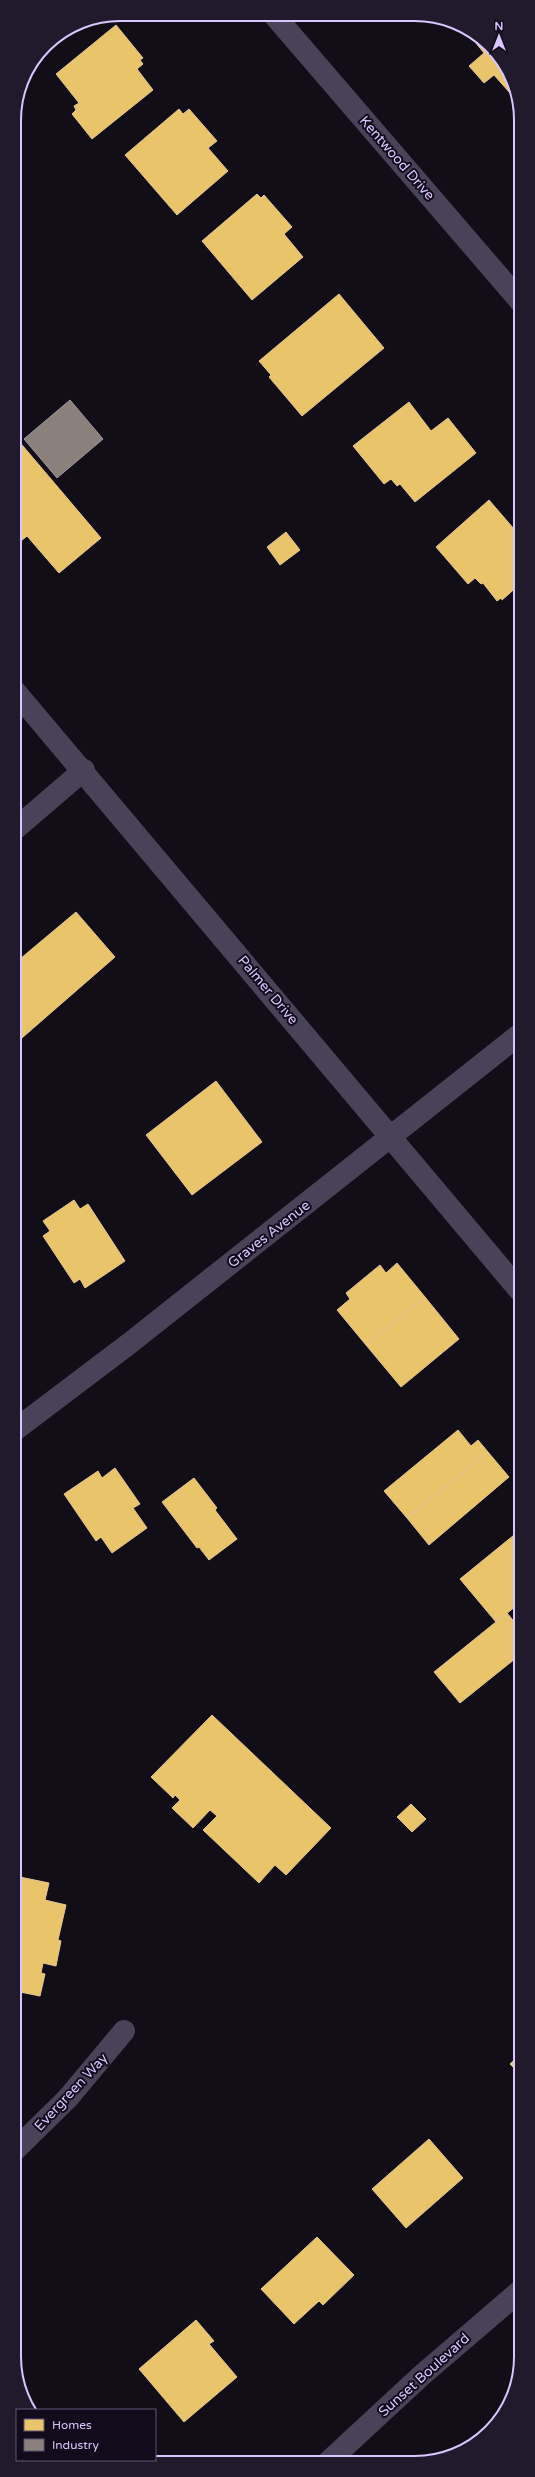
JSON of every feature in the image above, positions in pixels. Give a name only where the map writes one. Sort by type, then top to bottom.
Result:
[{"type":"street","name":"Kentwood Drive","points":[[279,21],[514,293]]},
{"type":"street","name":"Palmer Drive","points":[[21,698],[84,770],[514,1285]]},
{"type":"street","points":[[21,824],[84,770]]},
{"type":"street","name":"Graves Avenue","points":[[21,1426],[130,1344],[392,1138],[514,1039]]},
{"type":"street","name":"Evergreen Way","points":[[21,2144],[68,2098],[124,2031]]},
{"type":"street","name":"Sunset Boulevard","points":[[334,2456],[422,2375],[514,2296]]},
{"type":"building: Homes","points":[[116,25],[143,58],[140,60],[143,64],[137,69],[153,90],[92,139],[72,114],[76,110],[74,106],[79,103],[56,74]]},
{"type":"building: Homes","points":[[481,56],[490,56],[501,70],[510,92],[494,75],[484,83],[469,66]]},
{"type":"building: Homes","points":[[179,109],[183,114],[189,109],[217,141],[208,148],[228,171],[177,215],[125,155]]},
{"type":"building: Homes","points":[[257,194],[261,198],[264,195],[292,227],[284,234],[303,257],[252,300],[202,241]]},
{"type":"building: Homes","points":[[339,294],[384,348],[302,416],[269,377],[271,375],[259,361]]},
{"type":"building: Homes","points":[[409,402],[431,431],[448,418],[476,453],[415,502],[400,484],[397,486],[391,479],[384,484],[353,446]]},
{"type":"building: Homes","points":[[21,444],[101,538],[59,573],[27,536],[21,541]]},
{"type":"building: Homes","points":[[489,500],[514,529],[514,589],[502,600],[501,598],[497,601],[483,583],[481,584],[475,578],[468,584],[436,547]]},
{"type":"building: Homes","points":[[286,532],[300,550],[280,565],[267,547]]},
{"type":"building: Homes","points":[[76,912],[115,957],[21,1039],[21,958]]},
{"type":"building: Homes","points":[[216,1081],[262,1142],[192,1195],[146,1135]]},
{"type":"building: Homes","points":[[74,1200],[80,1209],[88,1204],[125,1261],[85,1288],[80,1279],[74,1283],[43,1236],[50,1231],[43,1221]]},
{"type":"building: Homes","points":[[397,1263],[425,1297],[366,1345],[337,1310],[350,1299],[346,1293],[380,1265],[386,1273]]},
{"type":"building: Homes","points":[[425,1297],[459,1339],[401,1387],[366,1345]]},
{"type":"building: Homes","points":[[458,1430],[471,1446],[478,1440],[488,1452],[407,1518],[384,1491]]},
{"type":"building: Homes","points":[[488,1452],[509,1477],[429,1545],[407,1518]]},
{"type":"building: Homes","points":[[115,1468],[140,1504],[133,1508],[147,1528],[112,1553],[101,1537],[96,1541],[64,1494],[98,1471],[102,1478]]},
{"type":"building: Homes","points":[[194,1478],[217,1508],[215,1510],[237,1539],[209,1560],[199,1547],[197,1548],[162,1502]]},
{"type":"building: Homes","points":[[514,1535],[514,1608],[496,1622],[460,1579]]},
{"type":"building: Homes","points":[[507,1613],[514,1622],[514,1660],[460,1703],[434,1672]]},
{"type":"building: Homes","points":[[212,1715],[331,1828],[286,1875],[275,1865],[259,1883],[203,1830],[217,1816],[210,1810],[193,1828],[172,1808],[180,1800],[175,1795],[173,1798],[151,1777]]},
{"type":"building: Homes","points":[[411,1804],[426,1819],[412,1832],[397,1817]]},
{"type":"building: Homes","points":[[21,1877],[49,1883],[45,1900],[66,1905],[58,1940],[61,1941],[56,1966],[43,1963],[41,1973],[45,1974],[40,1996],[21,1992]]},
{"type":"building: Homes","points":[[514,2060],[514,2068],[510,2064]]},
{"type":"building: Homes","points":[[429,2139],[463,2178],[406,2228],[372,2189]]},
{"type":"building: Homes","points":[[317,2237],[354,2275],[323,2305],[319,2301],[294,2324],[261,2289]]},
{"type":"building: Homes","points":[[196,2320],[214,2341],[209,2344],[237,2377],[184,2422],[139,2369]]},
{"type":"building: Industry","points":[[70,400],[103,439],[57,478],[24,439]]}]
